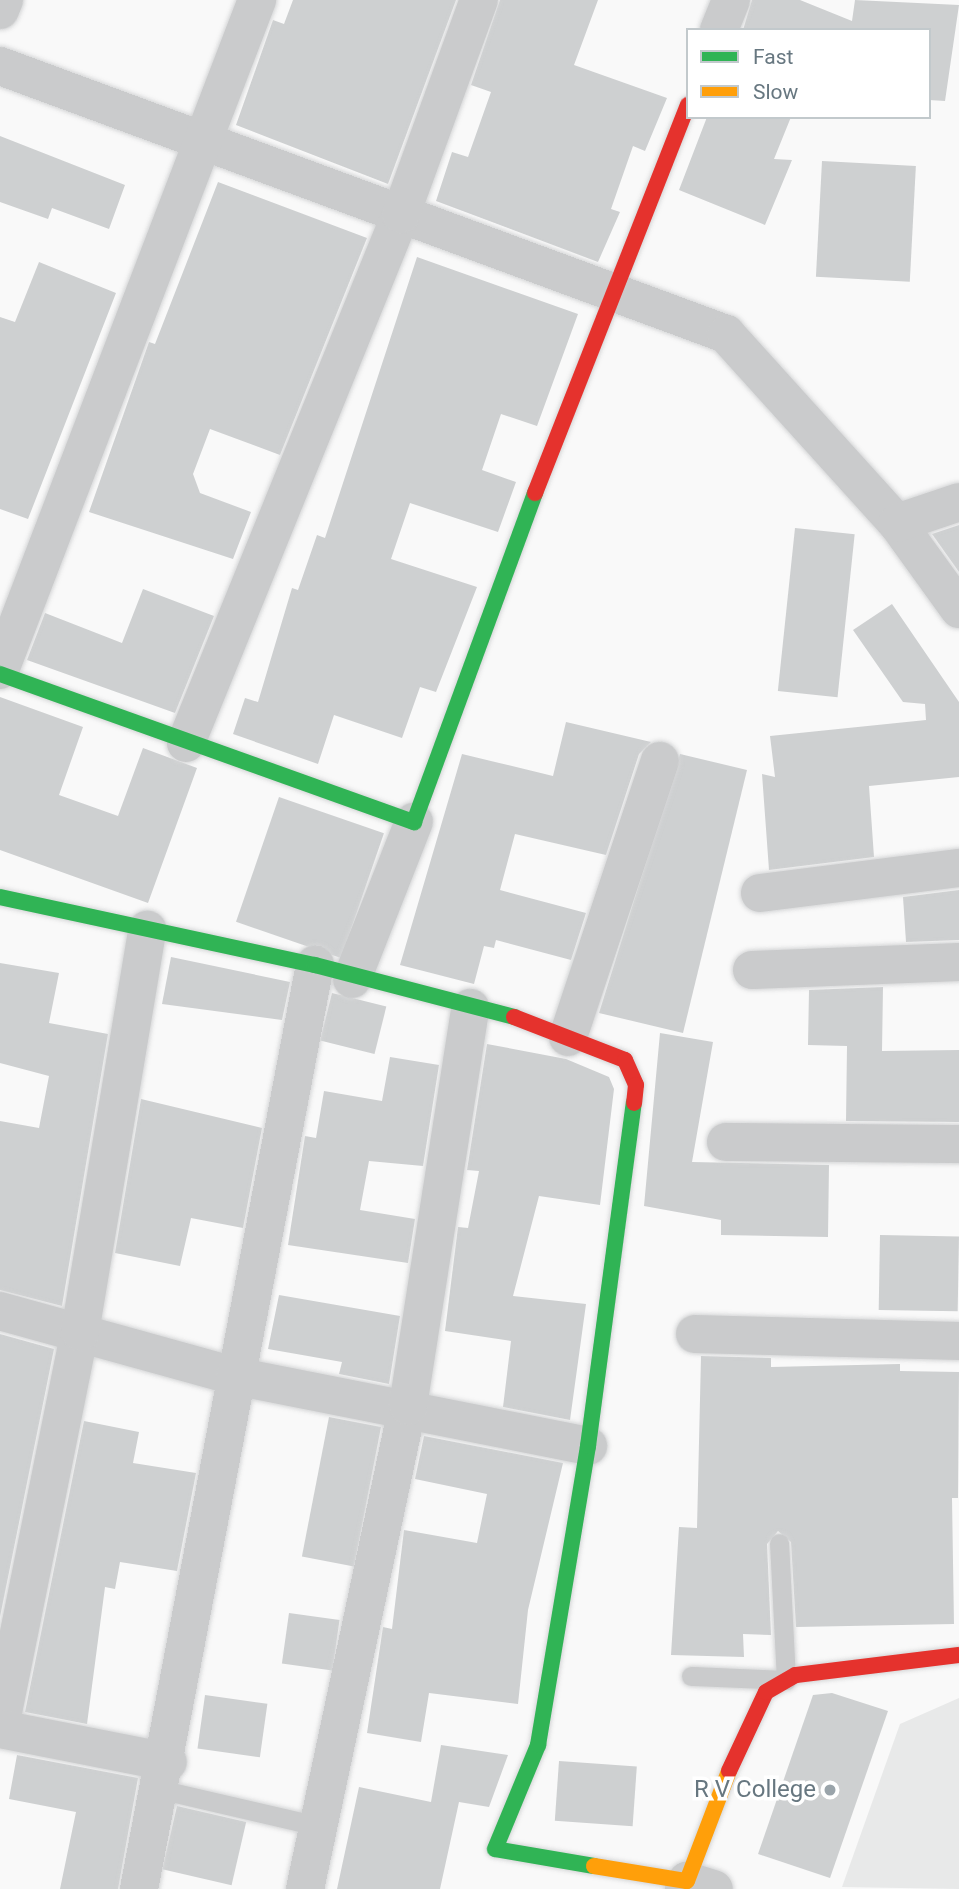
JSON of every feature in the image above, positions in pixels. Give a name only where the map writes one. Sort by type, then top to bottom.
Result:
[{"type":"street","points":[[0,10],[4,0]]},
{"type":"street","points":[[257,0],[199,140],[0,672],[186,743],[414,822]]},
{"type":"street","points":[[186,743],[401,214],[479,0]]},
{"type":"street","points":[[720,28],[732,0]]},
{"type":"street","points":[[0,66],[726,334],[897,523],[959,609]]},
{"type":"street","points":[[352,979],[414,822],[610,291],[686,110]]},
{"type":"street","points":[[897,523],[959,502]]},
{"type":"street","points":[[568,1037],[660,761]]},
{"type":"street","points":[[760,893],[959,868]]},
{"type":"street","points":[[0,897],[315,965],[352,979],[470,1008],[568,1037],[625,1060],[636,1084],[588,1446],[538,1745],[495,1849],[695,1886],[750,1716],[766,1692],[786,1680],[959,1656]]},
{"type":"street","points":[[147,930],[80,1332],[0,1728],[165,1776]]},
{"type":"street","points":[[752,970],[959,962]]},
{"type":"street","points":[[139,1889],[165,1776],[235,1376],[315,965]]},
{"type":"street","points":[[304,1889],[408,1406],[470,1008]]},
{"type":"street","points":[[726,1142],[959,1144]]},
{"type":"street","points":[[0,1311],[235,1376],[408,1406],[588,1446]]},
{"type":"street","points":[[695,1334],[959,1341]]},
{"type":"lane","points":[[691,1676],[786,1680],[779,1543]]},
{"type":"lane","points":[[165,1776],[318,1826]]},
{"type":"shaded area","points":[[959,1698],[959,1889],[842,1887],[900,1724]]},
{"type":"building","points":[[293,0],[456,0],[388,184],[236,125],[273,20],[284,24]]},
{"type":"building","points":[[500,0],[598,0],[574,65],[667,98],[645,151],[633,146],[611,209],[620,212],[598,262],[436,201],[452,152],[468,157],[491,92],[471,85]]},
{"type":"building","points":[[752,0],[800,0],[852,21],[855,0],[959,5],[945,101],[931,100],[931,28],[744,28]]},
{"type":"building","points":[[706,119],[790,119],[774,159],[792,160],[765,225],[679,190]]},
{"type":"building","points":[[0,136],[125,185],[109,229],[52,208],[48,219],[0,202]]},
{"type":"building","points":[[822,161],[916,166],[910,282],[816,277]]},
{"type":"building","points":[[218,182],[367,238],[280,455],[210,429],[193,474],[200,493],[251,512],[233,559],[89,512],[149,342],[155,344]]},
{"type":"building","points":[[417,257],[578,314],[537,426],[501,414],[482,470],[516,482],[498,532],[410,503],[391,559],[477,587],[436,692],[420,687],[402,738],[334,715],[318,764],[233,734],[245,698],[258,702],[292,588],[298,590],[317,535],[325,538]]},
{"type":"building","points":[[39,262],[116,293],[28,519],[0,509],[0,317],[15,322]]},
{"type":"building","points":[[959,525],[959,572],[932,534]]},
{"type":"building","points":[[795,528],[855,534],[838,697],[778,691]]},
{"type":"building","points":[[143,589],[214,616],[175,713],[27,660],[45,613],[122,643]]},
{"type":"building","points":[[892,604],[959,702],[959,777],[869,786],[874,857],[769,870],[762,774],[775,777],[770,736],[926,720],[925,704],[903,702],[853,630]]},
{"type":"building","points":[[0,697],[83,727],[59,795],[118,816],[143,748],[197,768],[148,903],[0,850]]},
{"type":"building","points":[[566,722],[651,742],[639,754],[606,855],[515,834],[500,890],[586,913],[571,960],[496,940],[494,948],[484,946],[474,984],[400,965],[462,754],[553,776]]},
{"type":"building","points":[[680,754],[747,770],[683,1033],[599,1013]]},
{"type":"building","points":[[279,797],[384,833],[341,958],[236,922]]},
{"type":"building","points":[[959,890],[959,940],[906,942],[903,897]]},
{"type":"building","points":[[171,957],[290,982],[282,1020],[162,1004]]},
{"type":"building","points":[[0,963],[59,973],[49,1023],[108,1034],[62,1306],[0,1290],[0,1121],[39,1128],[49,1076],[0,1063]]},
{"type":"building","points":[[883,987],[882,1051],[959,1050],[959,1122],[846,1121],[847,1046],[808,1045],[809,990]]},
{"type":"building","points":[[332,993],[386,1007],[374,1054],[320,1041]]},
{"type":"building","points":[[660,1033],[713,1042],[692,1162],[829,1165],[828,1237],[721,1235],[721,1220],[644,1206]]},
{"type":"building","points":[[487,1044],[566,1059],[609,1077],[614,1089],[600,1205],[539,1196],[513,1296],[586,1304],[570,1420],[503,1407],[511,1341],[445,1331],[458,1227],[468,1228],[479,1171],[467,1170]]},
{"type":"building","points":[[390,1057],[439,1065],[423,1166],[369,1161],[360,1210],[415,1219],[408,1263],[288,1245],[305,1136],[316,1138],[324,1091],[382,1101]]},
{"type":"building","points":[[141,1099],[262,1128],[243,1228],[191,1218],[180,1266],[115,1253]]},
{"type":"building","points":[[880,1235],[959,1236],[958,1311],[879,1310]]},
{"type":"building","points":[[279,1295],[400,1316],[389,1384],[339,1374],[342,1362],[268,1349]]},
{"type":"building","points":[[0,1334],[54,1349],[0,1617]]},
{"type":"building","points":[[701,1356],[771,1358],[771,1367],[900,1364],[900,1371],[959,1372],[958,1498],[952,1498],[954,1624],[796,1627],[791,1542],[778,1531],[767,1544],[771,1635],[743,1634],[744,1657],[671,1655],[679,1527],[697,1528]]},
{"type":"building","points":[[329,1417],[381,1427],[354,1567],[302,1556]]},
{"type":"building","points":[[84,1421],[139,1432],[133,1463],[196,1473],[177,1571],[120,1562],[115,1589],[105,1587],[87,1724],[25,1712]]},
{"type":"building","points":[[424,1436],[563,1463],[528,1610],[518,1704],[429,1693],[421,1742],[367,1733],[383,1627],[392,1629],[404,1530],[477,1543],[487,1494],[415,1479]]},
{"type":"building","points":[[289,1613],[340,1620],[332,1671],[282,1664]]},
{"type":"building","points":[[832,1693],[888,1711],[830,1878],[758,1854],[813,1695]]},
{"type":"building","points":[[205,1695],[267,1704],[260,1757],[197,1748]]},
{"type":"building","points":[[441,1745],[508,1755],[489,1807],[459,1802],[440,1889],[337,1889],[359,1787],[431,1802]]},
{"type":"building","points":[[17,1755],[138,1778],[118,1889],[60,1889],[76,1812],[9,1799]]},
{"type":"building","points":[[559,1761],[637,1766],[633,1826],[555,1821]]},
{"type":"building","points":[[177,1806],[246,1822],[232,1885],[162,1869]]},
{"type":"traffic: fast","points":[[0,674],[414,822],[535,493]]},
{"type":"traffic: fast","points":[[0,897],[315,965],[514,1017]]},
{"type":"traffic: fast","points":[[594,1866],[495,1849],[538,1745],[588,1446],[634,1103]]},
{"type":"traffic: slow","points":[[594,1866],[687,1881],[729,1771]]},
{"type":"traffic: jam","points":[[535,493],[686,110]]},
{"type":"traffic: jam","points":[[514,1017],[625,1060],[636,1085],[634,1103]]},
{"type":"traffic: jam","points":[[729,1771],[766,1692],[796,1675],[959,1655]]},
{"type":"place","name":"R V College","points":[[830,1790]]}]
